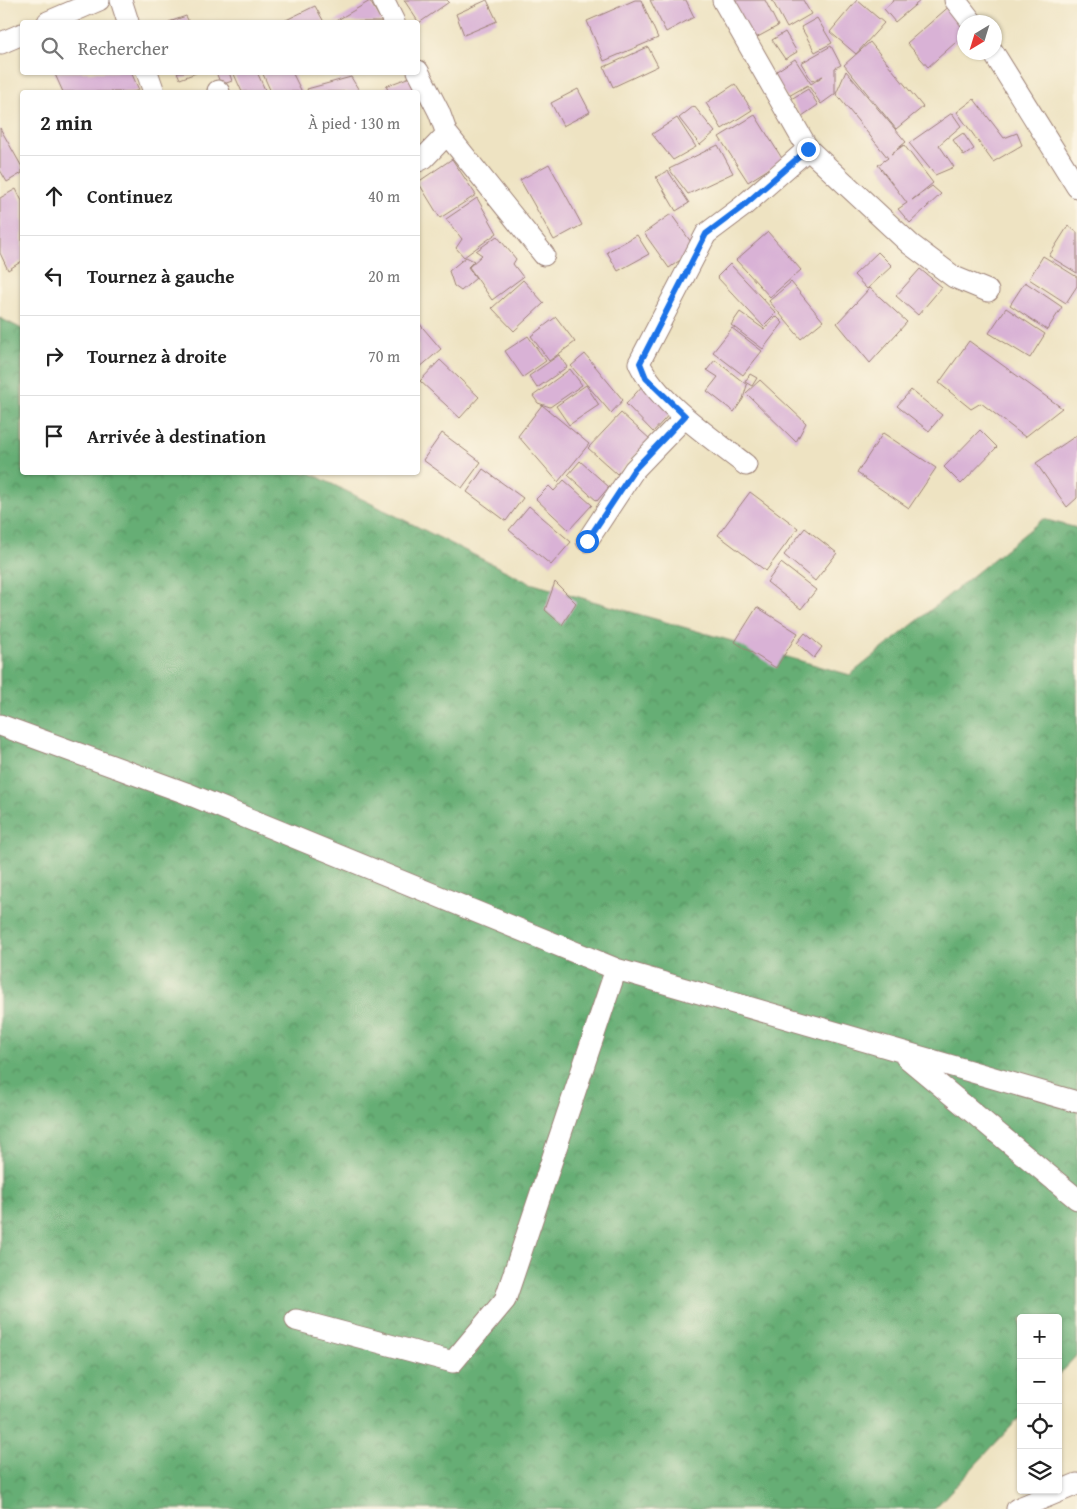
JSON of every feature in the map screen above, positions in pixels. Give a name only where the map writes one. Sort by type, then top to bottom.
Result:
[{"type":"street","points":[[53,20],[99,0]]},
{"type":"street","points":[[121,0],[127,20]]},
{"type":"street","points":[[383,0],[393,20]]},
{"type":"street","points":[[723,0],[808,149],[910,244],[954,276],[988,291]]},
{"type":"street","points":[[955,0],[967,15]]},
{"type":"street","points":[[1,43],[20,35]]},
{"type":"street","points":[[998,60],[1077,187]]},
{"type":"street","points":[[148,75],[153,90]]},
{"type":"street","points":[[420,75],[447,134],[544,255]]},
{"type":"street","points":[[420,160],[447,134]]},
{"type":"street","points":[[746,465],[685,416],[646,378],[640,363],[706,234],[742,207],[808,149]]},
{"type":"street","points":[[587,541],[634,470],[685,416]]},
{"type":"street","points":[[0,725],[186,794],[616,969],[1077,1102]]},
{"type":"street","points":[[296,1320],[453,1362],[505,1300],[616,969]]},
{"type":"street","points":[[899,1052],[1077,1199]]},
{"type":"street","points":[[1017,1509],[1077,1484]]},
{"type":"green space","points":[[0,318],[20,328],[20,475],[314,475],[530,583],[850,675],[1043,519],[1077,528],[1077,1355],[1062,1371],[1062,1314],[1017,1314],[1017,1420],[934,1509],[0,1509]]},
{"type":"building","points":[[404,0],[447,0],[449,2],[420,22],[420,20],[417,20]]},
{"type":"building","points":[[487,0],[497,21],[464,35],[456,14]]},
{"type":"building","points":[[635,0],[641,0],[658,38],[604,61],[587,21]]},
{"type":"building","points":[[650,0],[686,0],[694,17],[666,32]]},
{"type":"building","points":[[765,0],[778,26],[752,40],[733,1]]},
{"type":"building","points":[[772,0],[803,0],[811,14],[787,28]]},
{"type":"building","points":[[857,0],[884,23],[856,54],[830,32]]},
{"type":"building","points":[[894,0],[921,0],[895,22],[884,9]]},
{"type":"building","points":[[370,1],[381,20],[337,20]]},
{"type":"building","points":[[952,4],[959,15],[957,15],[957,41],[928,67],[907,43]]},
{"type":"building","points":[[315,6],[323,20],[286,20]]},
{"type":"building","points":[[186,16],[188,20],[175,20]]},
{"type":"building","points":[[817,18],[832,43],[815,52],[801,27]]},
{"type":"building","points":[[785,32],[797,52],[785,59],[772,40]]},
{"type":"building","points":[[870,42],[923,107],[896,129],[844,65]]},
{"type":"building","points":[[831,46],[841,65],[835,68],[835,94],[821,104],[808,85],[787,97],[772,74],[795,59],[811,84],[823,76],[812,81],[801,63]]},
{"type":"building","points":[[648,47],[658,66],[613,87],[604,67]]},
{"type":"building","points":[[846,71],[906,142],[891,154],[904,145],[933,183],[912,200],[932,186],[941,194],[910,223],[898,209],[907,203],[878,165],[888,158],[836,94]]},
{"type":"building","points":[[55,75],[132,75],[139,90],[62,90]]},
{"type":"building","points":[[178,75],[191,75],[180,79]]},
{"type":"building","points":[[217,75],[230,75],[232,81],[221,85]]},
{"type":"building","points":[[234,75],[258,75],[265,90],[241,90]]},
{"type":"building","points":[[263,75],[294,75],[301,90],[270,90]]},
{"type":"building","points":[[351,77],[359,90],[307,90]]},
{"type":"building","points":[[410,77],[416,90],[388,90],[386,86]]},
{"type":"building","points":[[735,84],[752,110],[722,129],[706,103]]},
{"type":"building","points":[[578,89],[590,112],[563,126],[551,103]]},
{"type":"building","points":[[808,89],[818,105],[802,116],[791,99]]},
{"type":"building","points":[[974,99],[1004,138],[1017,133],[1022,145],[993,162],[957,112]]},
{"type":"building","points":[[694,106],[715,132],[700,145],[679,118]]},
{"type":"building","points":[[952,113],[961,126],[939,145],[954,167],[935,175],[909,143]]},
{"type":"building","points":[[755,115],[783,160],[748,182],[719,137]]},
{"type":"building","points":[[677,118],[696,147],[673,160],[652,134]]},
{"type":"building","points":[[0,128],[20,163],[20,174],[7,182],[0,170]]},
{"type":"building","points":[[963,133],[974,149],[964,156],[953,140]]},
{"type":"building","points":[[718,145],[733,173],[688,194],[669,169]]},
{"type":"building","points":[[452,159],[476,195],[440,218],[420,185],[420,181]]},
{"type":"building","points":[[549,164],[582,225],[554,240],[520,180]]},
{"type":"building","points":[[668,171],[689,203],[676,211],[656,177]]},
{"type":"building","points":[[16,189],[20,197],[20,262],[8,270],[0,253],[0,198]]},
{"type":"building","points":[[477,198],[497,233],[464,257],[456,248],[462,239],[446,219]]},
{"type":"building","points":[[671,214],[696,249],[669,268],[644,233]]},
{"type":"building","points":[[1068,226],[1077,232],[1077,273],[1049,256]]},
{"type":"building","points":[[768,232],[801,270],[770,297],[736,260]]},
{"type":"building","points":[[637,235],[649,254],[618,271],[607,252]]},
{"type":"building","points":[[497,236],[516,259],[513,264],[523,277],[492,300],[469,267],[482,255],[476,251]]},
{"type":"building","points":[[878,252],[892,266],[867,289],[854,275]]},
{"type":"building","points":[[1043,256],[1077,277],[1077,286],[1066,303],[1029,279]]},
{"type":"building","points":[[466,257],[474,261],[468,267],[476,278],[461,291],[454,286],[449,271]]},
{"type":"building","points":[[730,264],[776,313],[763,326],[717,277]]},
{"type":"building","points":[[920,269],[942,287],[918,315],[896,296]]},
{"type":"building","points":[[523,280],[544,303],[514,331],[492,308]]},
{"type":"building","points":[[791,282],[823,321],[801,339],[769,301]]},
{"type":"building","points":[[1025,282],[1062,307],[1047,330],[1010,305]]},
{"type":"building","points":[[870,288],[907,322],[870,363],[837,323]]},
{"type":"building","points":[[1006,308],[1045,334],[1030,358],[989,333]]},
{"type":"building","points":[[740,312],[764,329],[776,316],[783,323],[763,349],[731,325]]},
{"type":"building","points":[[556,317],[575,342],[549,361],[531,336]]},
{"type":"building","points":[[420,324],[441,349],[420,367]]},
{"type":"building","points":[[732,328],[762,351],[743,375],[713,352]]},
{"type":"building","points":[[528,336],[546,361],[523,377],[505,351]]},
{"type":"building","points":[[969,341],[1062,408],[1025,437],[981,403],[971,409],[939,383]]},
{"type":"building","points":[[585,354],[623,400],[611,413],[571,366]]},
{"type":"building","points":[[559,355],[567,367],[537,388],[529,376]]},
{"type":"building","points":[[440,360],[479,397],[460,418],[420,381]]},
{"type":"building","points":[[715,360],[747,385],[743,399],[734,412],[707,391],[718,377],[707,370]]},
{"type":"building","points":[[570,369],[582,385],[550,407],[538,403],[533,396]]},
{"type":"building","points":[[750,374],[757,378],[752,386],[745,382]]},
{"type":"building","points":[[760,380],[806,423],[796,442],[746,393]]},
{"type":"building","points":[[645,383],[673,410],[653,432],[626,404]]},
{"type":"building","points":[[586,385],[599,405],[569,425],[556,406]]},
{"type":"building","points":[[911,390],[942,415],[929,431],[897,406]]},
{"type":"building","points":[[542,405],[589,444],[558,482],[518,436]]},
{"type":"building","points":[[621,413],[650,439],[617,474],[588,448]]},
{"type":"building","points":[[980,430],[997,447],[961,484],[944,467]]},
{"type":"building","points":[[442,433],[481,462],[462,488],[423,460]]},
{"type":"building","points":[[883,433],[936,468],[909,508],[857,473]]},
{"type":"building","points":[[1077,435],[1077,498],[1067,507],[1036,463]]},
{"type":"building","points":[[580,461],[609,487],[597,501],[568,475]]},
{"type":"building","points":[[483,469],[523,498],[506,521],[467,492]]},
{"type":"building","points":[[564,480],[592,505],[569,530],[536,499],[549,486],[554,491]]},
{"type":"building","points":[[750,492],[798,528],[766,571],[718,535]]},
{"type":"building","points":[[529,506],[571,542],[551,565],[509,530]]},
{"type":"building","points":[[805,528],[837,553],[815,581],[784,555]]},
{"type":"building","points":[[781,563],[816,590],[801,609],[767,582]]},
{"type":"building","points":[[555,582],[576,603],[562,625],[545,610]]},
{"type":"building","points":[[757,607],[798,633],[776,668],[735,642]]},
{"type":"building","points":[[805,633],[822,647],[814,658],[797,643]]},
{"type":"route","points":[[587,541],[634,470],[685,416],[646,378],[640,363],[706,234],[742,207],[808,149]]}]
